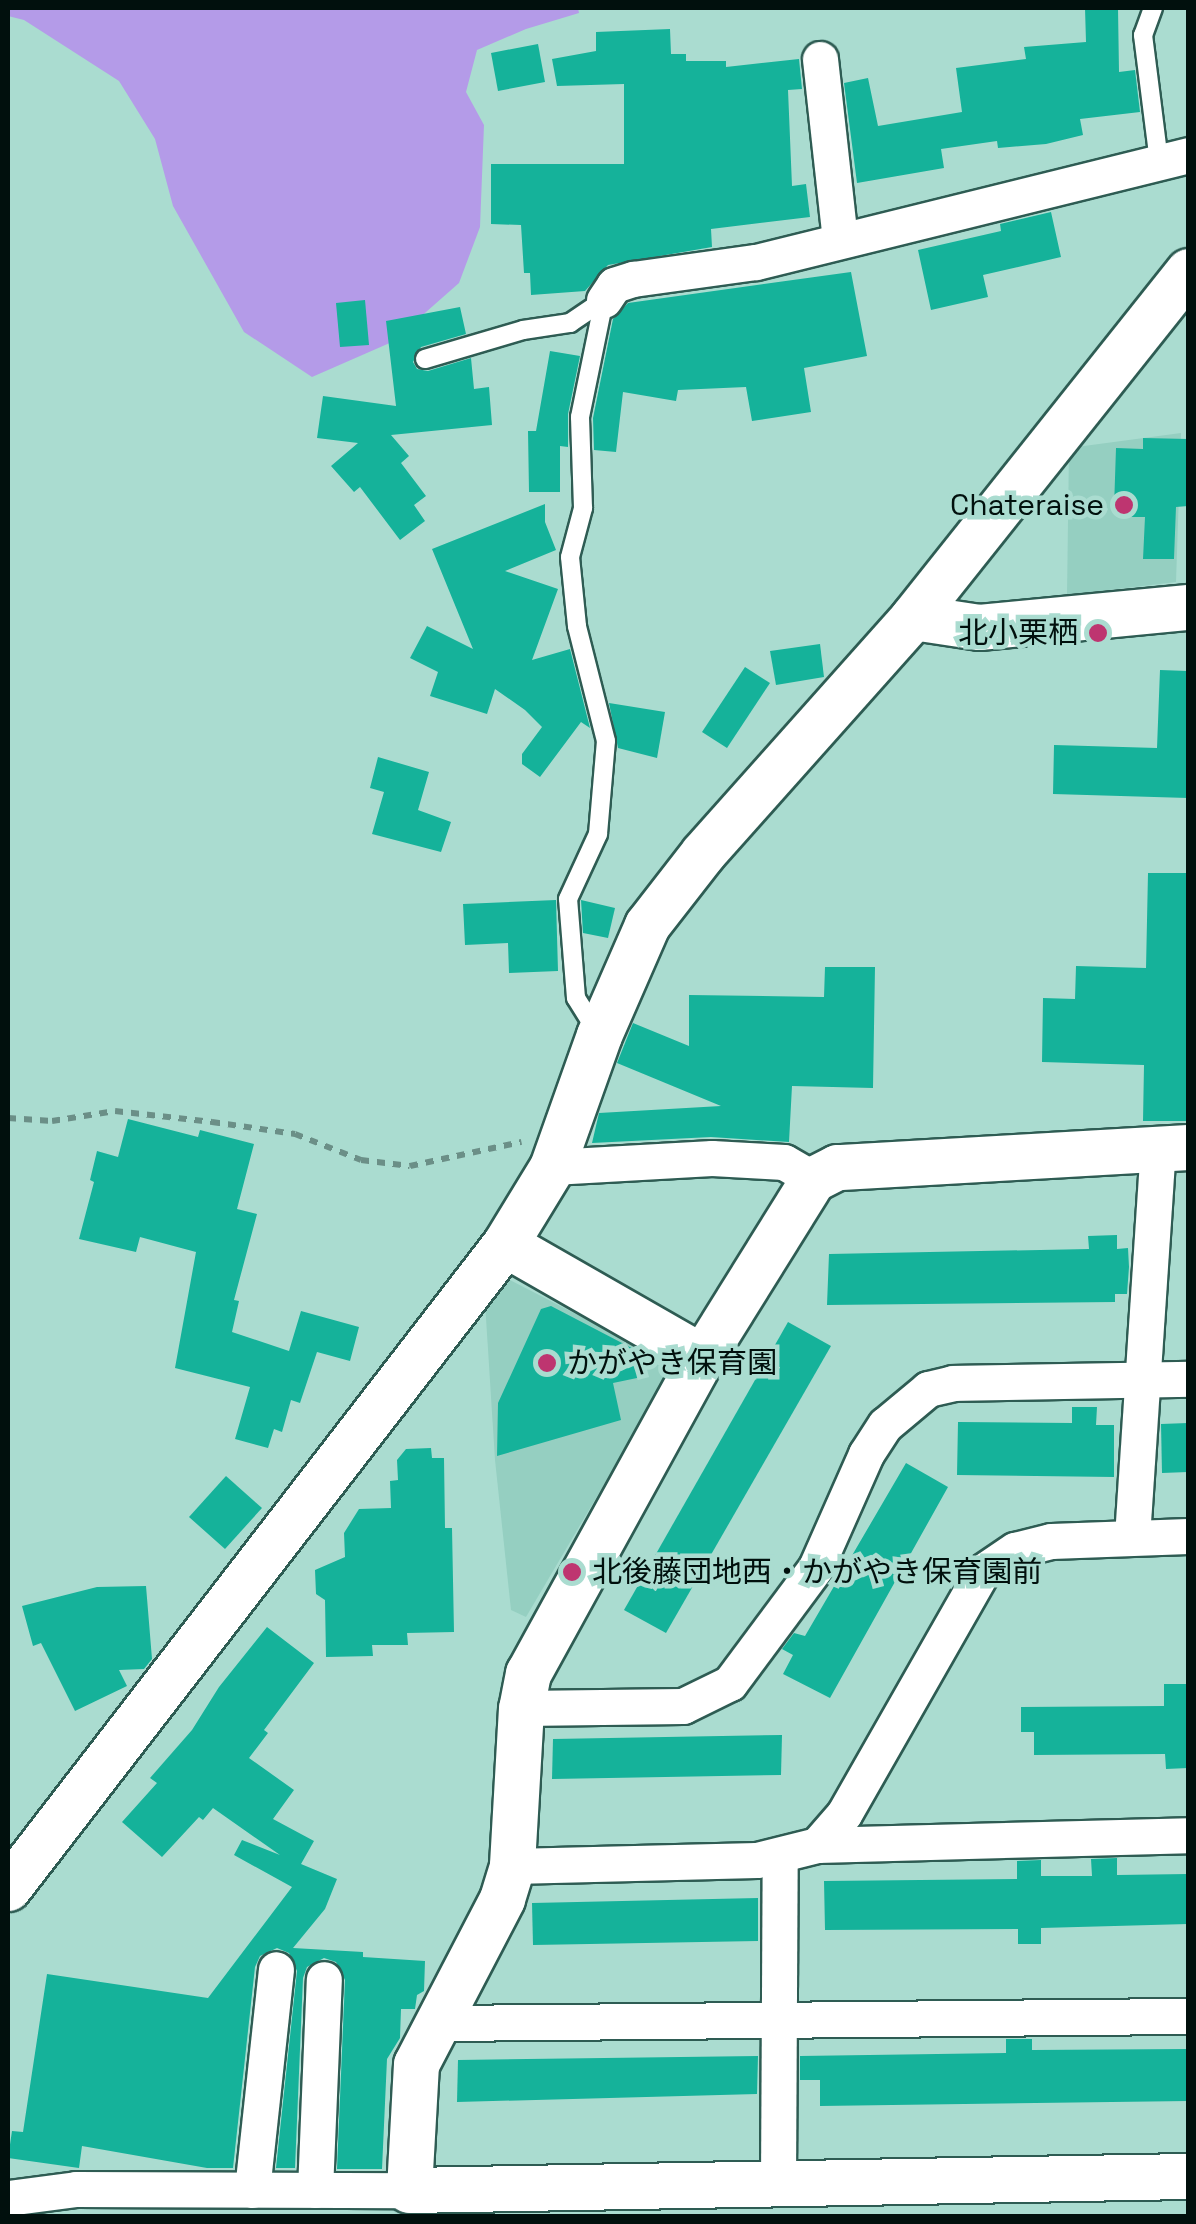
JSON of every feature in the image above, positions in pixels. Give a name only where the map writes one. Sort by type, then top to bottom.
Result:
[{"type":"street","points":[[820,59],[840,240]]},
{"type":"street","points":[[604,300],[614,285],[633,279],[756,262],[1174,158]]},
{"type":"street","points":[[8,1888],[506,1244],[558,1152],[599,1035],[647,925],[703,853],[914,617],[1188,271]]},
{"type":"street","points":[[914,617],[979,627],[1188,607]]},
{"type":"street","points":[[409,2190],[416,2064],[502,1899],[512,1866],[521,1708],[528,1673],[702,1356],[812,1178],[837,1167],[1173,1146],[1144,1380],[1132,1537]]},
{"type":"street","points":[[558,1152],[784,1162],[812,1178]]},
{"type":"street","points":[[506,1244],[702,1356]]},
{"type":"street","points":[[521,1708],[683,1706],[730,1683],[816,1567],[866,1454],[885,1425],[928,1389],[969,1382],[1188,1378]]},
{"type":"street","points":[[817,1844],[844,1814],[982,1572],[1015,1550],[1051,1542],[1188,1536]]},
{"type":"street","points":[[512,1866],[780,1856],[817,1844],[1188,1835]]},
{"type":"street","points":[[778,2184],[780,1856]]},
{"type":"street","points":[[252,2190],[276,1969]]},
{"type":"street","points":[[315,2190],[324,1980]]},
{"type":"street","points":[[441,2022],[1188,2016]]},
{"type":"street","points":[[8,2198],[76,2189],[409,2190],[1188,2176]]},
{"type":"lane","points":[[1152,8],[1143,35],[1174,158]]},
{"type":"lane","points":[[425,359],[524,330],[570,323],[604,300]]},
{"type":"lane","points":[[599,1035],[576,998],[568,899],[598,834],[606,740],[576,626],[570,557],[583,508],[580,417],[604,300]]},
{"type":"path","points":[[8,1118],[52,1121],[114,1111],[212,1122],[295,1134],[361,1160],[410,1166],[537,1136],[558,1152]]},
{"type":"shaded area","points":[[8,8],[578,8],[579,13],[526,29],[477,50],[466,92],[484,125],[480,227],[459,283],[392,342],[312,377],[244,332],[173,206],[155,139],[119,81],[24,20],[8,16]]},
{"type":"shaded area","name":"Chateraise","points":[[1181,433],[1176,582],[1067,595],[1069,448]]},
{"type":"shaded area","points":[[502,1276],[659,1357],[666,1379],[526,1617],[511,1610],[495,1460],[485,1302]]},
{"type":"building","points":[[1085,8],[1118,8],[1119,72],[1135,70],[1140,112],[1080,119],[1083,135],[1046,144],[998,148],[997,141],[941,149],[944,168],[857,183],[844,83],[868,78],[878,126],[962,112],[956,68],[1026,59],[1024,47],[1086,42]]},
{"type":"building","points":[[670,29],[671,54],[686,54],[686,61],[726,61],[726,67],[799,59],[802,89],[788,90],[792,186],[806,184],[810,217],[711,229],[712,247],[608,265],[585,291],[531,295],[530,273],[524,273],[521,225],[491,224],[491,164],[624,164],[624,84],[557,86],[552,59],[596,51],[596,32]]},
{"type":"building","points":[[538,44],[545,82],[498,91],[491,53]]},
{"type":"building","points":[[1051,212],[1061,257],[983,275],[988,297],[931,310],[918,250],[1001,231],[1000,224]]},
{"type":"building","points":[[851,272],[867,356],[804,368],[811,412],[752,421],[746,387],[678,390],[676,401],[623,392],[616,452],[594,450],[593,418],[613,319],[628,303]]},
{"type":"building","points":[[365,300],[369,345],[340,347],[336,303]]},
{"type":"building","points":[[460,307],[466,334],[421,347],[413,362],[417,369],[428,371],[471,358],[474,389],[489,387],[492,425],[391,435],[409,456],[401,463],[426,496],[414,505],[425,521],[400,540],[360,487],[354,492],[331,466],[358,443],[317,438],[323,396],[396,406],[386,321]]},
{"type":"building","points":[[550,351],[580,356],[568,414],[568,447],[560,446],[560,492],[529,492],[528,431],[536,431]]},
{"type":"building","points":[[1143,438],[1188,439],[1188,506],[1176,507],[1174,559],[1143,559],[1145,517],[1122,517],[1122,509],[1114,508],[1116,448],[1143,449]]},
{"type":"building","points":[[545,504],[545,522],[556,550],[505,571],[558,589],[532,660],[570,649],[590,728],[581,722],[540,777],[522,764],[522,754],[542,727],[525,710],[495,689],[487,714],[430,696],[438,672],[410,658],[427,626],[473,649],[432,549]]},
{"type":"building","points":[[820,644],[824,677],[776,685],[770,651]]},
{"type":"building","points":[[745,667],[770,683],[727,748],[702,732]]},
{"type":"building","points":[[1160,670],[1188,671],[1188,798],[1053,794],[1054,745],[1157,748]]},
{"type":"building","points":[[609,703],[665,712],[657,758],[618,748]]},
{"type":"building","points":[[378,757],[429,772],[418,810],[451,822],[441,852],[372,834],[384,792],[370,788]]},
{"type":"building","points":[[1148,873],[1188,873],[1188,1121],[1143,1121],[1144,1065],[1042,1062],[1043,998],[1075,999],[1076,966],[1146,968]]},
{"type":"building","points":[[556,900],[558,971],[509,973],[508,943],[465,945],[463,904]]},
{"type":"building","points":[[581,900],[615,908],[608,938],[583,933]]},
{"type":"building","points":[[825,967],[875,967],[873,1088],[792,1086],[789,1142],[711,1137],[592,1143],[599,1113],[721,1106],[617,1063],[633,1023],[689,1046],[689,995],[824,997]]},
{"type":"building","points":[[128,1119],[198,1137],[200,1130],[254,1144],[237,1209],[257,1214],[234,1300],[239,1301],[232,1332],[289,1351],[301,1311],[359,1327],[350,1361],[317,1352],[300,1403],[291,1400],[282,1432],[274,1429],[268,1448],[235,1439],[250,1387],[175,1368],[196,1252],[140,1237],[136,1252],[79,1239],[94,1182],[90,1180],[97,1151],[118,1157]]},
{"type":"building","points":[[1117,1235],[1117,1249],[1128,1248],[1129,1267],[1127,1294],[1115,1294],[1115,1302],[827,1305],[829,1254],[1089,1249],[1088,1236]]},
{"type":"building","points":[[551,1306],[647,1356],[637,1378],[613,1383],[621,1420],[497,1456],[498,1403],[541,1309]]},
{"type":"building","points":[[788,1322],[831,1346],[666,1633],[624,1610]]},
{"type":"building","points":[[1072,1407],[1097,1407],[1096,1425],[1114,1425],[1114,1477],[957,1475],[958,1422],[1072,1423]]},
{"type":"building","points":[[1188,1423],[1188,1472],[1162,1473],[1161,1424]]},
{"type":"building","points":[[431,1448],[432,1458],[444,1458],[445,1528],[452,1528],[454,1632],[407,1633],[408,1645],[372,1645],[373,1656],[326,1657],[325,1600],[316,1594],[315,1570],[345,1557],[344,1533],[359,1509],[391,1508],[390,1481],[398,1480],[397,1460],[406,1449]]},
{"type":"building","points":[[906,1463],[948,1487],[830,1698],[783,1674],[793,1655],[782,1649],[794,1633],[805,1636]]},
{"type":"building","points":[[226,1476],[262,1508],[225,1549],[189,1517]]},
{"type":"building","points":[[146,1586],[152,1659],[144,1669],[119,1670],[127,1686],[75,1711],[41,1643],[33,1646],[22,1606],[97,1587]]},
{"type":"building","points":[[267,1627],[314,1663],[264,1730],[268,1733],[249,1758],[294,1790],[273,1819],[314,1841],[301,1864],[337,1879],[325,1909],[293,1948],[425,1961],[424,1991],[417,1995],[415,2009],[401,2009],[400,2038],[387,2059],[382,2169],[337,2169],[345,1980],[336,1962],[324,1958],[307,1967],[303,1978],[295,2168],[276,2168],[297,1971],[289,1953],[277,1948],[260,1956],[255,1967],[233,2168],[207,2168],[82,2146],[79,2168],[8,2158],[12,2131],[23,2132],[47,1974],[208,1998],[292,1887],[234,1855],[242,1840],[280,1855],[213,1808],[203,1820],[199,1817],[162,1857],[122,1822],[157,1783],[150,1778],[192,1730],[219,1687]]},
{"type":"building","points":[[1164,1684],[1188,1684],[1188,1768],[1166,1769],[1165,1754],[1034,1755],[1034,1732],[1021,1732],[1021,1707],[1164,1706]]},
{"type":"building","points":[[782,1735],[781,1775],[552,1779],[553,1739]]},
{"type":"building","points":[[1117,1858],[1117,1875],[1188,1874],[1188,1924],[1041,1928],[1041,1944],[1018,1944],[1018,1929],[825,1930],[824,1881],[1017,1879],[1017,1861],[1041,1860],[1041,1876],[1092,1876],[1091,1859]]},
{"type":"building","points":[[758,1898],[758,1941],[533,1945],[532,1903]]},
{"type":"building","points":[[1006,2039],[1032,2039],[1032,2050],[1188,2049],[1188,2101],[820,2106],[820,2080],[800,2080],[800,2056],[1006,2053]]},
{"type":"building","points":[[758,2056],[757,2094],[457,2102],[458,2060]]},
{"type":"place","name":"Chateraise","points":[[1124,505]]},
{"type":"place","name":"北小栗栖","points":[[1098,633]]},
{"type":"place","name":"かがやき保育園","points":[[547,1363]]},
{"type":"place","name":"北後藤団地西・かがやき保育園前","points":[[572,1572]]}]
